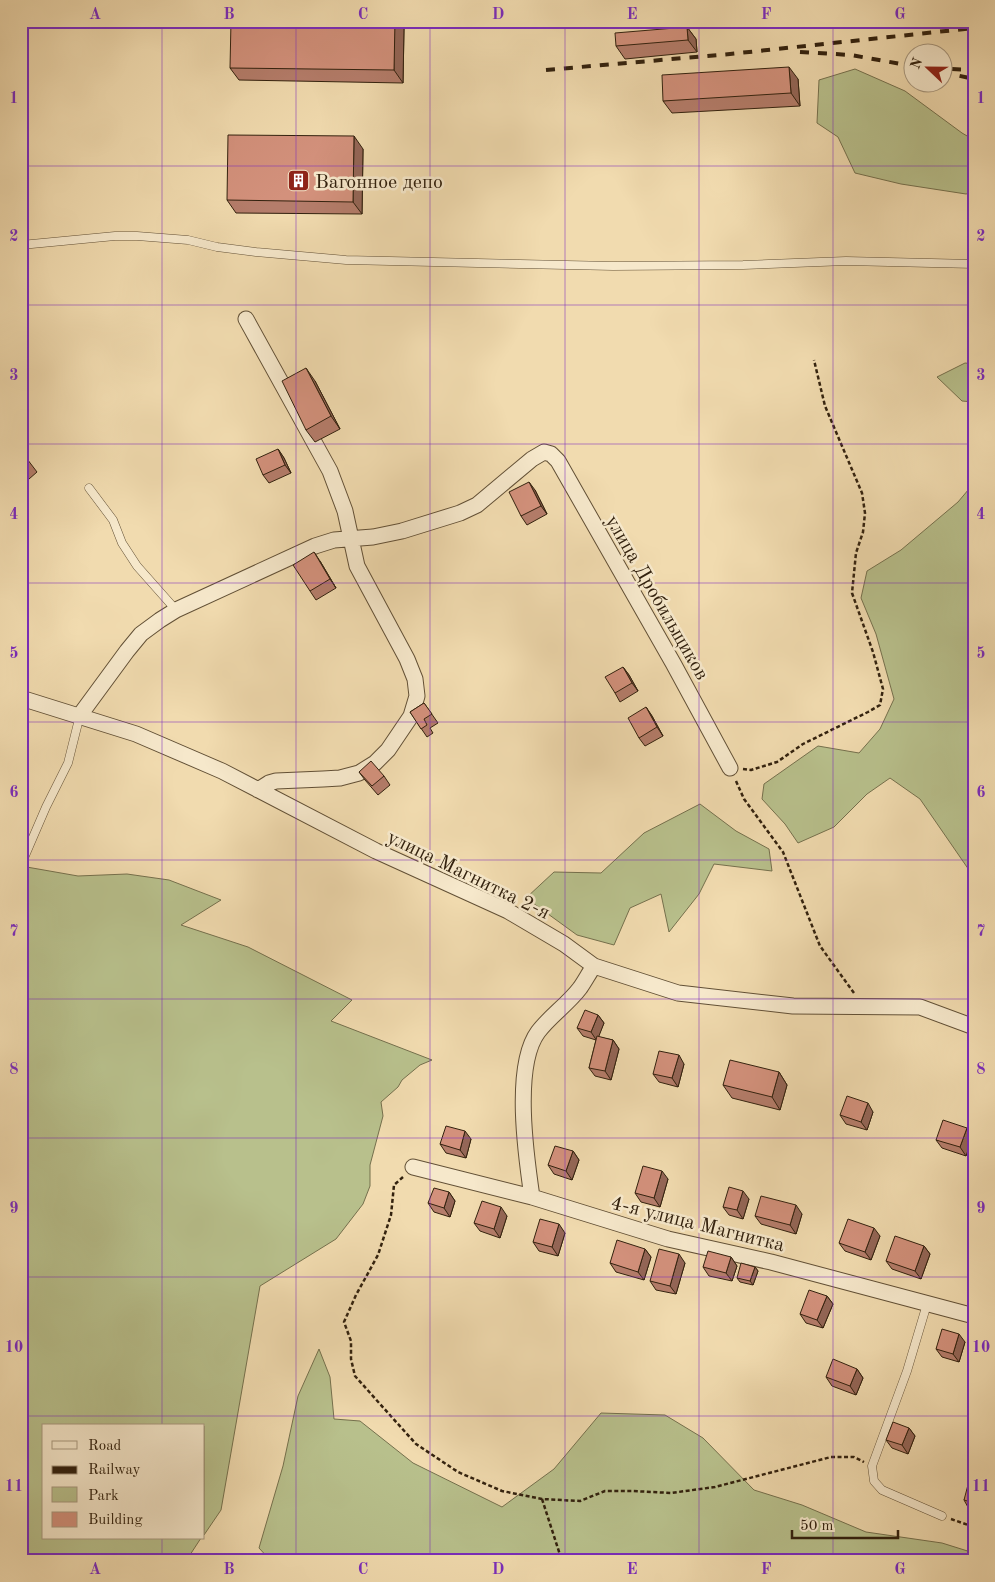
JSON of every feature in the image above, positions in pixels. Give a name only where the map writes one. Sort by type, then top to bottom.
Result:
[{"type":"street","points":[[246,319],[330,471],[345,511],[357,566],[407,659],[415,679],[417,696],[411,716],[388,750],[375,763],[359,773],[340,778],[276,781],[258,790]]},
{"type":"street","name":"улица Дробильщиков","points":[[351,538],[373,537],[402,531],[460,513],[477,505],[532,459],[544,452],[551,454],[558,461],[673,663],[730,768]]},
{"type":"street","points":[[80,715],[141,634],[176,610],[315,546],[334,540],[351,538]]},
{"type":"street","name":"улица Магнитка 2-я","points":[[21,698],[80,715],[167,747],[258,790],[376,851],[508,911],[564,944],[594,966],[678,993],[793,1006],[920,1007],[974,1027]]},
{"type":"street","points":[[532,1197],[525,1154],[524,1072],[528,1052],[537,1033],[579,989],[594,966]]},
{"type":"street","name":"4-я улица Магнитка","points":[[413,1167],[532,1197],[668,1239],[771,1262],[974,1316]]},
{"type":"lane","points":[[21,246],[115,236],[137,236],[188,240],[256,252],[346,260],[613,266],[744,265],[846,261],[974,264]]},
{"type":"lane","points":[[88,488],[113,520],[122,542],[137,566],[176,610]]},
{"type":"lane","points":[[21,864],[68,763],[80,715]]},
{"type":"lane","points":[[927,1304],[907,1371],[872,1466],[874,1481],[882,1490],[942,1516]]},
{"type":"path","points":[[730,768],[751,770],[777,762],[803,744],[880,705],[883,689],[873,652],[852,593],[856,554],[863,532],[865,513],[862,493],[826,406],[814,360]]},
{"type":"path","points":[[730,768],[744,798],[783,852],[820,946],[864,1007]]},
{"type":"path","points":[[413,1167],[394,1186],[391,1215],[378,1255],[356,1294],[344,1322],[351,1341],[351,1358],[355,1376],[416,1444],[458,1472],[502,1491],[542,1499],[580,1501],[606,1491],[671,1493],[716,1487],[831,1457],[854,1457],[872,1466]]},
{"type":"path","points":[[542,1499],[562,1561]]},
{"type":"path","points":[[942,1516],[974,1527]]},
{"type":"green space","points":[[855,69],[902,90],[902,92],[906,92],[974,140],[974,192],[966,194],[901,184],[855,173],[838,137],[817,123],[819,80]]},
{"type":"green space","points":[[965,363],[974,364],[974,402],[962,401],[937,377]]},
{"type":"green space","points":[[974,483],[974,879],[920,799],[890,778],[867,794],[834,827],[798,843],[785,824],[762,799],[764,784],[818,746],[859,753],[880,729],[894,699],[876,634],[861,598],[867,571],[901,550],[958,502]]},
{"type":"green space","points":[[700,804],[736,831],[769,849],[772,871],[714,864],[699,894],[669,932],[661,894],[630,908],[614,945],[577,935],[526,898],[554,872],[601,873],[644,833]]},
{"type":"green space","points":[[21,866],[78,876],[127,874],[169,880],[221,900],[181,925],[248,947],[352,1000],[331,1021],[432,1060],[420,1065],[402,1080],[398,1087],[381,1102],[383,1116],[370,1165],[370,1186],[363,1204],[336,1239],[260,1286],[221,1510],[205,1534],[205,1424],[42,1424],[42,1540],[200,1540],[186,1561],[21,1561]]},
{"type":"green space","points":[[319,1349],[330,1377],[334,1419],[360,1421],[413,1463],[502,1507],[554,1469],[601,1413],[665,1415],[703,1438],[754,1490],[802,1505],[866,1532],[942,1543],[974,1553],[974,1561],[271,1561],[259,1548],[283,1466],[298,1396]]},
{"type":"building","points":[[231,21],[395,21],[394,70],[230,68]]},
{"type":"building","points":[[687,27],[688,40],[616,46],[615,33]]},
{"type":"building","points":[[789,67],[791,93],[663,101],[662,75]]},
{"type":"building","name":"Вагонное депо","points":[[228,135],[354,136],[353,202],[227,200]]},
{"type":"building","points":[[306,368],[331,416],[306,430],[282,381]]},
{"type":"building","points":[[278,449],[285,465],[263,475],[256,459]]},
{"type":"building","points":[[21,451],[25,456],[21,459]]},
{"type":"building","points":[[529,482],[541,506],[521,516],[509,492]]},
{"type":"building","points":[[314,552],[330,579],[310,591],[293,565]]},
{"type":"building","points":[[623,667],[632,683],[615,693],[605,677]]},
{"type":"building","points":[[424,703],[432,714],[424,719],[427,725],[421,729],[410,712]]},
{"type":"building","points":[[646,707],[657,727],[639,738],[628,718]]},
{"type":"building","points":[[371,761],[384,776],[372,786],[359,772]]},
{"type":"building","points":[[585,1010],[598,1015],[591,1032],[577,1028]]},
{"type":"building","points":[[597,1036],[613,1040],[605,1071],[589,1068]]},
{"type":"building","points":[[659,1051],[679,1055],[672,1078],[653,1074]]},
{"type":"building","points":[[730,1060],[779,1072],[772,1097],[723,1085]]},
{"type":"building","points":[[847,1096],[868,1103],[861,1122],[840,1115]]},
{"type":"building","points":[[943,1120],[967,1128],[960,1147],[936,1140]]},
{"type":"building","points":[[446,1126],[465,1131],[460,1150],[440,1144]]},
{"type":"building","points":[[555,1146],[573,1151],[566,1171],[548,1165]]},
{"type":"building","points":[[643,1166],[662,1171],[654,1198],[635,1193]]},
{"type":"building","points":[[729,1187],[743,1191],[737,1210],[723,1207]]},
{"type":"building","points":[[434,1188],[449,1192],[444,1208],[428,1203]]},
{"type":"building","points":[[761,1196],[796,1205],[790,1225],[755,1216]]},
{"type":"building","points":[[482,1201],[501,1207],[494,1229],[474,1223]]},
{"type":"building","points":[[540,1219],[559,1224],[552,1247],[533,1242]]},
{"type":"building","points":[[848,1219],[874,1228],[865,1252],[839,1243]]},
{"type":"building","points":[[895,1236],[924,1246],[915,1271],[886,1261]]},
{"type":"building","points":[[617,1240],[645,1249],[638,1272],[610,1263]]},
{"type":"building","points":[[659,1249],[679,1254],[670,1286],[650,1281]]},
{"type":"building","points":[[708,1251],[731,1257],[726,1273],[703,1267]]},
{"type":"building","points":[[741,1263],[755,1267],[750,1281],[737,1278]]},
{"type":"building","points":[[809,1290],[827,1296],[817,1320],[800,1314]]},
{"type":"building","points":[[942,1329],[959,1334],[953,1354],[936,1349]]},
{"type":"building","points":[[833,1359],[857,1369],[850,1386],[826,1377]]},
{"type":"building","points":[[893,1422],[909,1428],[902,1445],[886,1440]]},
{"type":"building","points":[[969,1481],[974,1482],[974,1503],[964,1500]]},
{"type":"railway","points":[[546,70],[730,54],[974,28]]},
{"type":"railway","points":[[800,52],[851,55],[902,64]]},
{"type":"railway","points":[[952,69],[974,70]]},
{"type":"railway","points":[[952,74],[974,79]]},
{"type":"place","name":"Вагонное депо","points":[[299,181]]}]
